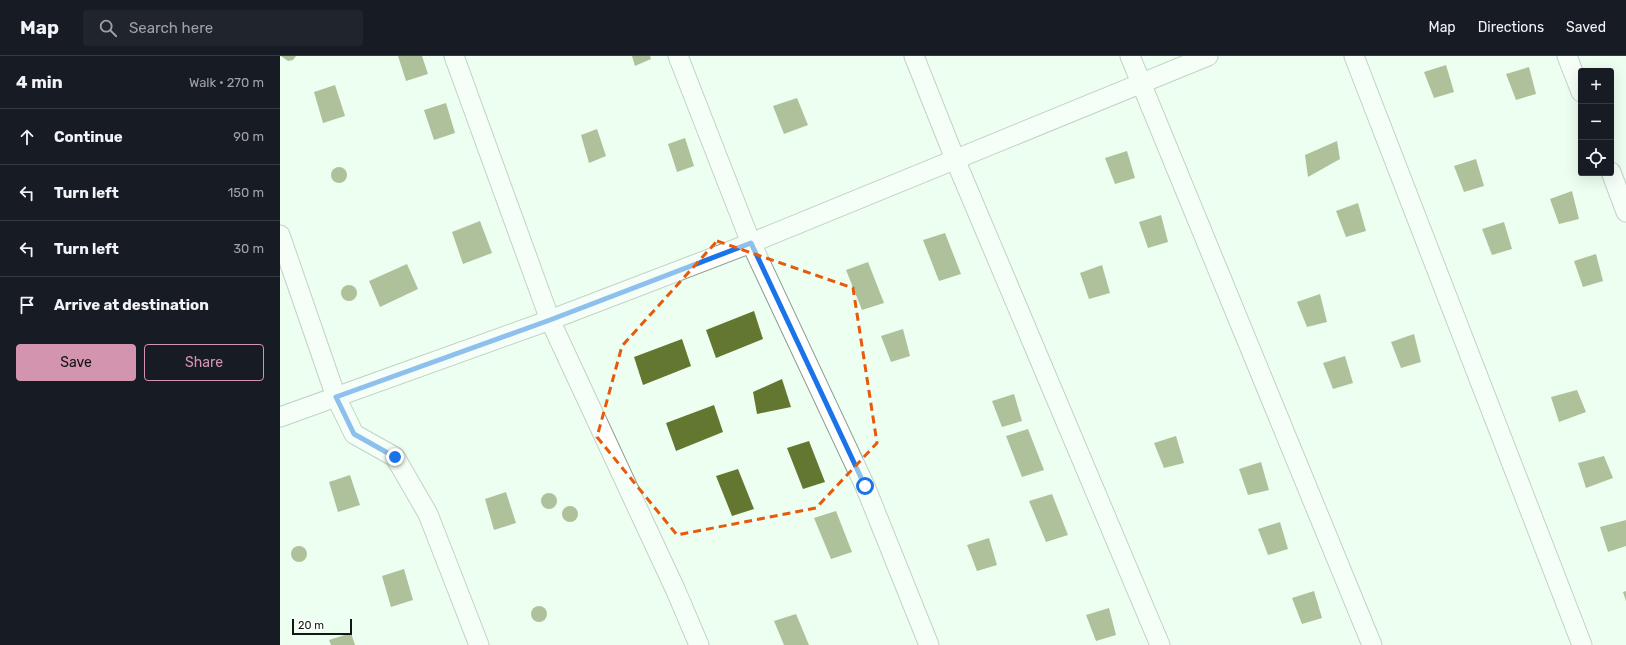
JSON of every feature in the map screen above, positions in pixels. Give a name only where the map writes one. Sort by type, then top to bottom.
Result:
[{"type":"street","points":[[454,56],[550,320],[676,591],[699,645]]},
{"type":"street","points":[[678,56],[751,243],[865,486],[929,645]]},
{"type":"street","points":[[914,56],[955,159],[1160,645]]},
{"type":"street","points":[[1130,56],[1372,645]]},
{"type":"street","points":[[280,417],[550,320],[751,243],[1208,56]]},
{"type":"street","points":[[1354,56],[1582,645]]},
{"type":"street","points":[[1567,56],[1578,84]]},
{"type":"street","points":[[1612,176],[1626,212]]},
{"type":"street","points":[[280,235],[336,397],[354,434],[395,457],[428,514],[479,645]]},
{"type":"highlighted area","points":[[717,241],[853,288],[877,443],[816,508],[677,535],[597,437],[622,346]]},
{"type":"building","points":[[281,56],[296,56],[293,60],[288,61]]},
{"type":"building","points":[[398,56],[422,56],[428,74],[406,81]]},
{"type":"building","points":[[632,56],[650,56],[651,59],[635,66]]},
{"type":"building","points":[[1446,65],[1454,92],[1434,98],[1424,72]]},
{"type":"building","points":[[1529,67],[1536,94],[1516,100],[1506,74]]},
{"type":"building","points":[[335,85],[345,116],[323,123],[314,92]]},
{"type":"building","points":[[797,98],[808,125],[784,134],[773,106]]},
{"type":"building","points":[[446,103],[455,133],[434,140],[424,110]]},
{"type":"building","points":[[597,129],[606,156],[589,163],[581,135]]},
{"type":"building","points":[[685,138],[694,166],[677,172],[668,144]]},
{"type":"building","points":[[1337,141],[1340,159],[1308,177],[1305,155]]},
{"type":"building","points":[[1127,151],[1135,178],[1115,184],[1105,158]]},
{"type":"building","points":[[1476,159],[1484,186],[1464,192],[1454,166]]},
{"type":"building","points":[[339,167],[345,169],[347,175],[345,181],[339,183],[333,181],[331,175],[333,169]]},
{"type":"building","points":[[1572,191],[1579,219],[1559,224],[1550,199]]},
{"type":"building","points":[[1358,203],[1366,231],[1346,237],[1336,211]]},
{"type":"building","points":[[1161,215],[1168,242],[1148,248],[1139,222]]},
{"type":"building","points":[[480,221],[492,253],[463,264],[452,232]]},
{"type":"building","points":[[1504,222],[1512,249],[1492,255],[1482,229]]},
{"type":"building","points":[[945,233],[961,274],[939,281],[923,240]]},
{"type":"building","points":[[1596,254],[1603,281],[1583,287],[1574,261]]},
{"type":"building","points":[[868,262],[884,303],[862,310],[846,270]]},
{"type":"building","points":[[407,264],[418,289],[380,307],[369,281]]},
{"type":"building","points":[[1102,265],[1110,293],[1089,299],[1080,273]]},
{"type":"building","points":[[349,285],[355,287],[357,293],[355,299],[349,301],[343,299],[341,293],[343,287]]},
{"type":"building","points":[[1320,294],[1327,322],[1307,327],[1297,302]]},
{"type":"building","points":[[754,311],[763,339],[716,358],[706,330]]},
{"type":"building","points":[[903,329],[910,356],[891,362],[881,336]]},
{"type":"building","points":[[1414,334],[1421,362],[1401,368],[1391,342]]},
{"type":"building","points":[[682,339],[691,366],[643,385],[634,357]]},
{"type":"building","points":[[1345,356],[1353,383],[1333,389],[1323,363]]},
{"type":"building","points":[[782,379],[791,407],[757,414],[753,392]]},
{"type":"building","points":[[1577,390],[1586,412],[1559,422],[1551,397]]},
{"type":"building","points":[[1014,394],[1022,421],[1002,427],[992,401]]},
{"type":"building","points":[[714,405],[723,432],[676,451],[666,423]]},
{"type":"building","points":[[1028,429],[1044,470],[1022,477],[1006,436]]},
{"type":"building","points":[[1176,436],[1184,463],[1164,468],[1154,443]]},
{"type":"building","points":[[809,441],[825,482],[803,489],[787,448]]},
{"type":"building","points":[[1604,456],[1613,478],[1586,488],[1578,463]]},
{"type":"building","points":[[1261,462],[1269,490],[1248,495],[1239,469]]},
{"type":"building","points":[[738,469],[754,509],[732,516],[716,476]]},
{"type":"building","points":[[350,475],[360,505],[338,512],[329,482]]},
{"type":"building","points":[[506,492],[516,523],[494,530],[485,499]]},
{"type":"building","points":[[549,493],[555,495],[557,501],[555,507],[549,509],[543,507],[541,501],[543,495]]},
{"type":"building","points":[[1052,494],[1068,535],[1046,542],[1029,501]]},
{"type":"building","points":[[570,506],[576,508],[578,514],[576,520],[570,522],[564,520],[562,514],[564,508]]},
{"type":"building","points":[[836,511],[852,552],[831,559],[814,518]]},
{"type":"building","points":[[1626,520],[1626,546],[1608,552],[1600,527]]},
{"type":"building","points":[[1280,522],[1288,549],[1268,555],[1258,529]]},
{"type":"building","points":[[989,538],[997,565],[977,571],[967,545]]},
{"type":"building","points":[[299,546],[305,548],[307,554],[305,560],[299,562],[293,560],[291,554],[293,548]]},
{"type":"building","points":[[404,569],[413,600],[391,607],[382,576]]},
{"type":"building","points":[[1314,591],[1322,618],[1302,624],[1292,598]]},
{"type":"building","points":[[1626,591],[1626,601],[1623,592]]},
{"type":"building","points":[[539,606],[545,608],[547,614],[545,620],[539,622],[533,620],[531,614],[533,608]]},
{"type":"building","points":[[1109,608],[1116,635],[1096,641],[1086,615]]},
{"type":"building","points":[[796,614],[809,645],[784,645],[774,621]]},
{"type":"building","points":[[351,633],[355,645],[331,645],[329,640]]},
{"type":"route","points":[[395,457],[354,434],[336,397],[550,320],[751,243],[865,486]]}]
